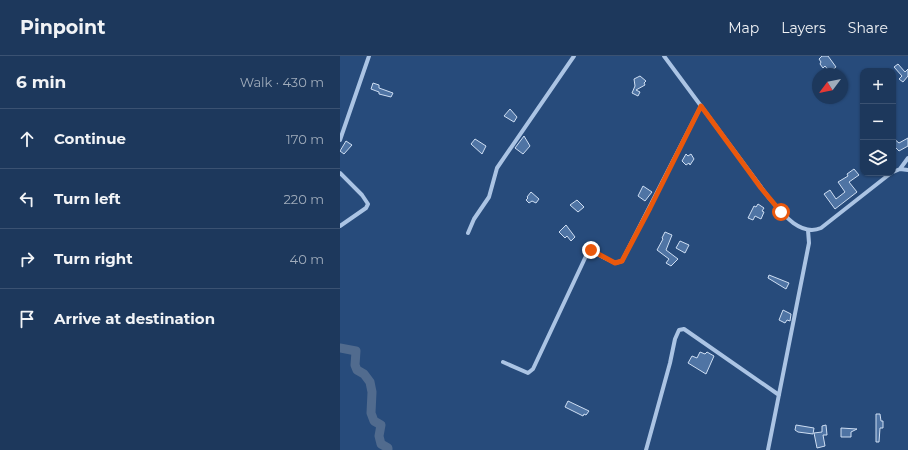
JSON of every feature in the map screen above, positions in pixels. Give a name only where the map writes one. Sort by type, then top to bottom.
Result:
[{"type":"street","points":[[340,140],[369,56]]},
{"type":"street","points":[[468,233],[474,219],[489,197],[498,168],[513,149],[574,56]]},
{"type":"street","points":[[664,56],[776,206],[792,221],[808,230],[816,231],[821,228],[887,176]]},
{"type":"street","points":[[503,362],[528,373],[533,369],[586,256],[591,250],[615,263],[622,261],[701,106]]},
{"type":"street","points":[[900,169],[908,158]]},
{"type":"street","points":[[896,170],[900,169],[908,170]]},
{"type":"street","points":[[340,173],[362,195],[368,204],[366,208],[340,226]]},
{"type":"street","points":[[768,450],[802,280],[808,243],[808,230]]},
{"type":"street","points":[[646,450],[670,363],[675,338],[679,330],[684,329],[779,395]]},
{"type":"building","points":[[822,56],[828,56],[836,67],[827,68],[825,66],[823,68],[819,59]]},
{"type":"building","points":[[898,64],[905,72],[908,69],[908,76],[903,82],[899,79],[902,76],[894,67]]},
{"type":"building","points":[[640,76],[646,81],[644,83],[645,85],[636,90],[640,92],[638,96],[632,93],[635,86],[634,79]]},
{"type":"building","points":[[373,83],[379,85],[379,88],[393,93],[391,97],[379,94],[379,92],[371,89]]},
{"type":"building","points":[[510,109],[517,117],[514,122],[504,116]]},
{"type":"building","points":[[524,136],[530,146],[523,154],[515,148]]},
{"type":"building","points":[[908,138],[908,146],[899,151],[896,148],[896,140],[899,143]]},
{"type":"building","points":[[475,139],[486,146],[482,154],[471,144]]},
{"type":"building","points":[[346,141],[352,145],[344,154],[340,151]]},
{"type":"building","points":[[686,154],[688,156],[691,154],[694,159],[690,165],[689,163],[686,165],[682,161]]},
{"type":"building","points":[[854,169],[859,175],[849,182],[857,192],[835,209],[824,194],[830,190],[836,199],[845,192],[838,182],[848,176],[847,174]]},
{"type":"building","points":[[643,186],[652,192],[645,201],[638,196]]},
{"type":"building","points":[[531,192],[539,199],[536,203],[532,201],[529,203],[526,200]]},
{"type":"building","points":[[577,200],[584,207],[578,212],[570,205]]},
{"type":"building","points":[[758,204],[764,208],[761,219],[755,216],[753,220],[748,218],[754,206],[756,207]]},
{"type":"building","points":[[566,225],[575,237],[571,241],[567,236],[565,238],[559,232]]},
{"type":"building","points":[[665,232],[672,235],[666,250],[678,259],[671,266],[666,263],[669,259],[657,250]]},
{"type":"building","points":[[680,241],[689,245],[685,253],[676,248]]},
{"type":"building","points":[[769,275],[789,283],[786,289],[768,278]]},
{"type":"building","points":[[783,310],[791,314],[790,321],[787,320],[785,323],[779,320]]},
{"type":"building","points":[[700,352],[705,354],[707,352],[714,356],[706,374],[688,363],[692,356],[697,358]]},
{"type":"building","points":[[568,401],[589,411],[583,416],[565,407]]},
{"type":"building","points":[[876,414],[880,414],[881,421],[883,421],[883,428],[880,428],[879,442],[876,442]]},
{"type":"building","points":[[796,425],[814,428],[813,434],[798,432],[795,430]]},
{"type":"building","points":[[826,425],[827,435],[823,435],[825,446],[817,448],[814,433],[822,432],[822,426]]},
{"type":"building","points":[[841,428],[857,429],[851,432],[851,437],[841,437]]},
{"type":"waterway","points":[[340,348],[356,351],[355,365],[357,370],[364,374],[370,382],[372,392],[371,413],[374,421],[381,425],[379,436],[381,444],[388,448],[388,450]]},
{"type":"route","points":[[591,250],[615,263],[622,261],[701,106],[743,161],[761,188],[781,212]]}]
